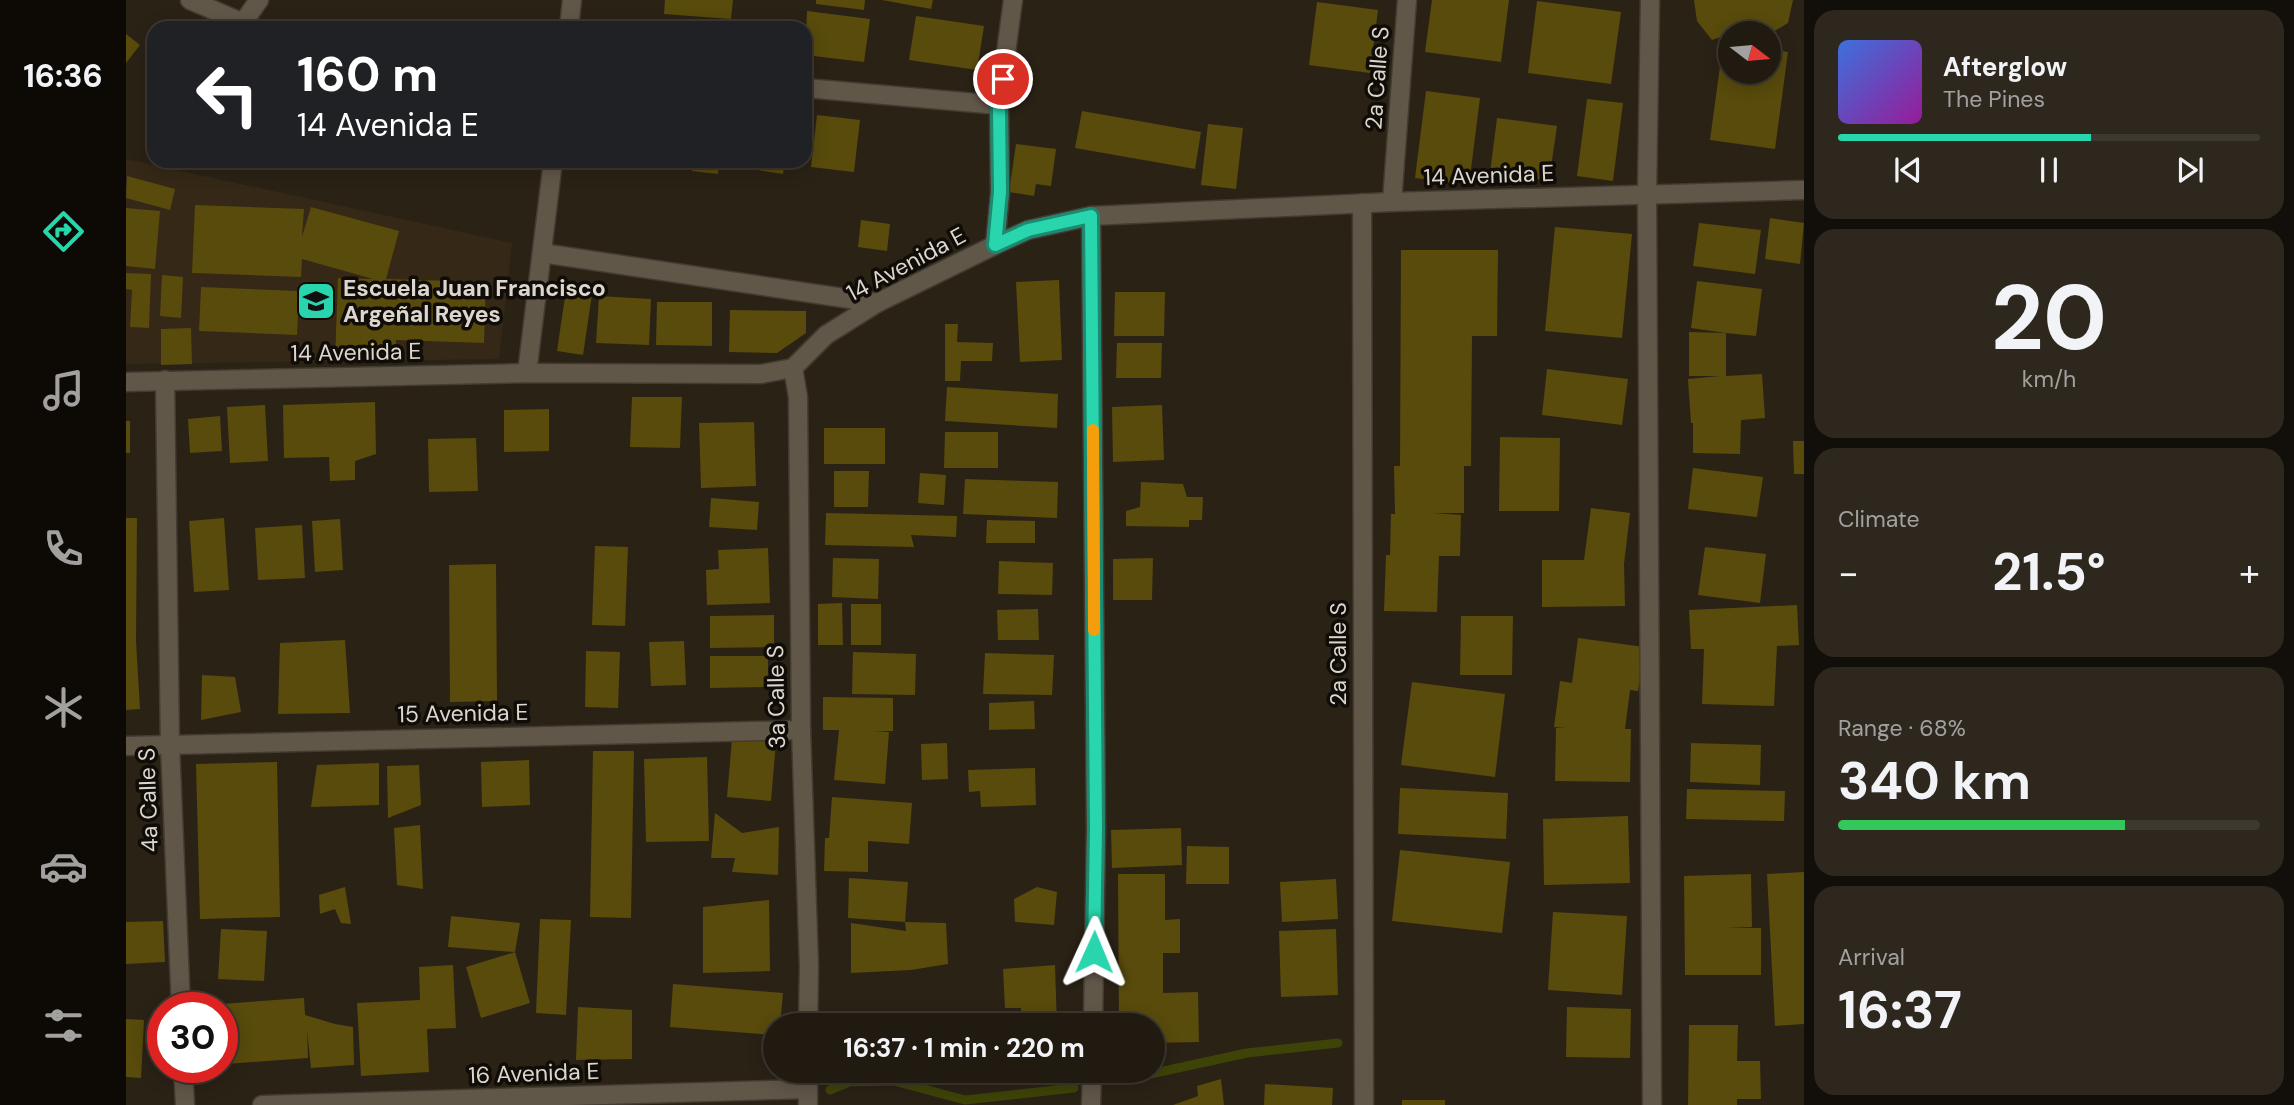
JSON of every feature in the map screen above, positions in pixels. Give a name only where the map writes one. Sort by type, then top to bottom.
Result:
[{"type":"street","points":[[190,0],[237,21]]},
{"type":"street","points":[[250,21],[259,0]]},
{"type":"street","points":[[570,21],[572,0]]},
{"type":"street","points":[[995,245],[1000,192],[999,105],[1013,0]]},
{"type":"street","name":"2a Calle S","points":[[1392,202],[1407,0]]},
{"type":"street","points":[[1650,0],[1647,194],[1652,1105]]},
{"type":"street","points":[[812,89],[999,105]]},
{"type":"street","points":[[527,373],[551,168]]},
{"type":"street","name":"14 Avenida E","points":[[126,382],[527,373],[761,374],[793,368],[826,335],[877,303],[995,245],[1028,230],[1091,216],[1362,203],[1804,190]]},
{"type":"street","name":"2a Calle S","points":[[1362,203],[1364,1105]]},
{"type":"street","points":[[1091,216],[1096,828],[1093,1013]]},
{"type":"street","points":[[542,253],[877,303]]},
{"type":"street","name":"3a Calle S","points":[[793,368],[797,397],[808,1013]]},
{"type":"street","name":"4a Calle S","points":[[165,380],[170,745],[180,992]]},
{"type":"street","name":"15 Avenida E","points":[[126,746],[801,730]]},
{"type":"street","points":[[184,1083],[185,1105]]},
{"type":"street","points":[[1091,1105],[1092,1083]]},
{"type":"street","name":"16 Avenida E","points":[[262,1105],[808,1088]]},
{"type":"shaded area","name":"Escuela Juan Francisco Argeñal Reyes","points":[[126,159],[147,164],[147,168],[167,168],[512,243],[499,359],[126,364]]},
{"type":"building","points":[[665,0],[733,0],[731,19],[664,14]]},
{"type":"building","points":[[816,0],[865,0],[864,10],[816,4]]},
{"type":"building","points":[[882,0],[933,0],[931,9]]},
{"type":"building","points":[[1432,0],[1509,0],[1501,62],[1425,52]]},
{"type":"building","points":[[1694,0],[1793,0],[1788,23],[1782,27],[1782,21],[1718,21],[1718,38],[1712,40],[1697,21]]},
{"type":"building","points":[[1537,1],[1621,12],[1611,84],[1528,73]]},
{"type":"building","points":[[1317,2],[1378,10],[1370,73],[1309,65]]},
{"type":"building","points":[[807,11],[870,19],[864,62],[812,56],[812,21],[807,21]]},
{"type":"building","points":[[916,16],[984,26],[977,70],[909,60]]},
{"type":"building","points":[[126,34],[140,45],[126,63]]},
{"type":"building","points":[[1782,51],[1788,52],[1775,149],[1710,140],[1718,81],[1718,84],[1782,84]]},
{"type":"building","points":[[1426,91],[1480,98],[1469,185],[1415,178]]},
{"type":"building","points":[[1587,99],[1623,103],[1613,181],[1577,176]]},
{"type":"building","points":[[1082,111],[1201,132],[1195,169],[1075,148]]},
{"type":"building","points":[[817,115],[860,120],[854,172],[812,167]]},
{"type":"building","points":[[1497,118],[1557,126],[1549,181],[1490,173]]},
{"type":"building","points":[[1208,124],[1243,128],[1236,189],[1201,185]]},
{"type":"building","points":[[1016,144],[1056,149],[1051,186],[1036,184],[1034,196],[1009,192]]},
{"type":"building","points":[[692,168],[718,168],[718,174],[692,171]]},
{"type":"building","points":[[750,168],[784,168],[783,174]]},
{"type":"building","points":[[127,176],[175,189],[170,210],[126,198]]},
{"type":"building","points":[[195,205],[304,209],[302,237],[311,207],[399,231],[386,279],[486,282],[484,343],[396,340],[395,361],[335,359],[338,278],[373,279],[302,259],[301,277],[192,273]]},
{"type":"building","points":[[126,208],[160,211],[155,269],[126,266]]},
{"type":"building","points":[[1770,218],[1804,223],[1800,264],[1765,259]]},
{"type":"building","points":[[861,220],[890,224],[887,251],[858,247]]},
{"type":"building","points":[[1699,223],[1761,230],[1755,274],[1693,266]]},
{"type":"building","points":[[1555,227],[1632,234],[1622,338],[1545,331]]},
{"type":"building","points":[[1401,250],[1498,250],[1497,336],[1472,336],[1471,466],[1464,466],[1464,513],[1433,513],[1461,515],[1460,556],[1439,556],[1437,612],[1384,611],[1386,555],[1390,555],[1391,514],[1395,514],[1394,466],[1400,466]]},
{"type":"building","points":[[126,273],[151,274],[149,328],[130,327],[132,290],[126,289]]},
{"type":"building","points":[[162,275],[183,277],[181,318],[160,316]]},
{"type":"building","points":[[1059,280],[1062,360],[1020,362],[1016,282]]},
{"type":"building","points":[[1697,281],[1762,289],[1756,336],[1691,328]]},
{"type":"building","points":[[201,287],[299,291],[297,335],[199,331]]},
{"type":"building","points":[[566,290],[592,294],[583,355],[557,351]]},
{"type":"building","points":[[1115,292],[1165,292],[1164,336],[1114,336]]},
{"type":"building","points":[[599,296],[651,299],[649,345],[596,343]]},
{"type":"building","points":[[657,302],[712,302],[712,346],[656,345]]},
{"type":"building","points":[[730,310],[806,311],[806,333],[777,353],[729,352]]},
{"type":"building","points":[[945,324],[958,324],[957,342],[993,343],[992,361],[961,361],[960,381],[945,381]]},
{"type":"building","points":[[191,328],[192,364],[161,365],[161,329]]},
{"type":"building","points":[[1689,332],[1726,333],[1726,376],[1762,374],[1765,418],[1741,420],[1740,454],[1693,453],[1688,379],[1720,376],[1689,376]]},
{"type":"building","points":[[1117,343],[1162,343],[1161,378],[1116,378]]},
{"type":"building","points":[[1547,369],[1628,379],[1622,425],[1542,415]]},
{"type":"building","points":[[947,387],[1058,394],[1057,428],[945,421]]},
{"type":"building","points":[[632,397],[682,397],[680,448],[630,447]]},
{"type":"building","points":[[375,402],[376,454],[355,461],[355,480],[330,481],[329,457],[284,458],[283,405]]},
{"type":"building","points":[[265,405],[268,461],[230,463],[227,407]]},
{"type":"building","points":[[1162,405],[1164,460],[1113,462],[1112,407]]},
{"type":"building","points":[[549,409],[549,451],[504,452],[504,410]]},
{"type":"building","points":[[220,416],[222,451],[190,453],[188,419]]},
{"type":"building","points":[[126,421],[130,421],[130,453],[126,453]]},
{"type":"building","points":[[754,422],[756,486],[701,488],[699,423]]},
{"type":"building","points":[[824,428],[885,428],[885,464],[824,464]]},
{"type":"building","points":[[945,432],[998,432],[998,468],[944,468]]},
{"type":"building","points":[[1500,437],[1560,438],[1559,511],[1499,511]]},
{"type":"building","points":[[476,438],[478,491],[429,492],[428,439]]},
{"type":"building","points":[[1793,441],[1804,441],[1804,474],[1794,474]]},
{"type":"building","points":[[1693,468],[1763,477],[1757,517],[1688,509]]},
{"type":"building","points":[[834,471],[869,471],[868,507],[834,507]]},
{"type":"building","points":[[920,473],[946,475],[944,505],[918,503]]},
{"type":"building","points":[[965,479],[1058,482],[1057,518],[963,514]]},
{"type":"building","points":[[1141,482],[1183,484],[1187,497],[1203,497],[1202,520],[1189,520],[1189,527],[1126,526],[1126,511],[1140,507]]},
{"type":"building","points":[[711,498],[759,502],[757,530],[709,527]]},
{"type":"building","points":[[1591,508],[1630,513],[1624,564],[1625,606],[1542,607],[1542,560],[1584,560]]},
{"type":"building","points":[[826,513],[957,516],[956,537],[911,535],[914,547],[825,545]]},
{"type":"building","points":[[126,518],[137,518],[136,641],[140,709],[126,710]]},
{"type":"building","points":[[224,518],[229,590],[194,592],[189,521]]},
{"type":"building","points":[[340,519],[343,570],[315,572],[312,521]]},
{"type":"building","points":[[987,520],[1035,521],[1035,543],[986,543]]},
{"type":"building","points":[[302,525],[305,578],[258,580],[255,528]]},
{"type":"building","points":[[595,546],[628,547],[625,626],[592,625]]},
{"type":"building","points":[[1705,547],[1766,554],[1760,603],[1698,595]]},
{"type":"building","points":[[768,548],[770,603],[707,605],[706,570],[719,569],[718,550]]},
{"type":"building","points":[[833,558],[879,559],[878,599],[832,597]]},
{"type":"building","points":[[1153,558],[1152,600],[1113,600],[1113,559]]},
{"type":"building","points":[[999,561],[1053,563],[1052,595],[998,594]]},
{"type":"building","points":[[496,564],[497,701],[450,702],[449,565]]},
{"type":"building","points":[[842,603],[843,645],[818,645],[818,604]]},
{"type":"building","points":[[851,604],[881,604],[881,645],[851,645]]},
{"type":"building","points":[[1797,605],[1799,645],[1777,646],[1774,706],[1702,704],[1704,649],[1691,649],[1689,610]]},
{"type":"building","points":[[1038,609],[1039,640],[998,640],[997,610]]},
{"type":"building","points":[[774,615],[774,647],[710,648],[710,616]]},
{"type":"building","points":[[1461,616],[1513,616],[1512,675],[1460,675]]},
{"type":"building","points":[[1578,638],[1644,647],[1638,691],[1630,690],[1625,729],[1631,729],[1630,782],[1555,781],[1556,728],[1566,728],[1554,727],[1560,681],[1572,683]]},
{"type":"building","points":[[345,640],[350,713],[278,714],[280,643]]},
{"type":"building","points":[[684,641],[686,685],[651,686],[649,642]]},
{"type":"building","points":[[586,651],[620,652],[618,708],[585,707]]},
{"type":"building","points":[[853,652],[916,654],[915,695],[852,694]]},
{"type":"building","points":[[985,653],[1054,655],[1052,695],[983,694]]},
{"type":"building","points":[[710,656],[768,656],[768,687],[710,688]]},
{"type":"building","points":[[202,675],[235,677],[241,712],[201,720]]},
{"type":"building","points":[[1412,682],[1505,694],[1495,777],[1401,765]]},
{"type":"building","points":[[823,697],[893,698],[893,731],[874,731],[889,732],[885,784],[834,780],[839,730],[823,730]]},
{"type":"building","points":[[1034,701],[1035,729],[989,730],[989,703]]},
{"type":"building","points":[[732,739],[776,742],[771,801],[727,797]]},
{"type":"building","points":[[947,743],[948,779],[922,780],[921,744]]},
{"type":"building","points":[[1691,743],[1761,745],[1760,785],[1690,782]]},
{"type":"building","points":[[593,751],[634,751],[631,918],[590,917]]},
{"type":"building","points":[[707,757],[709,841],[646,842],[644,759]]},
{"type":"building","points":[[529,760],[530,805],[482,807],[481,762]]},
{"type":"building","points":[[277,762],[280,917],[200,919],[196,764]]},
{"type":"building","points":[[379,763],[379,805],[311,807],[317,765]]},
{"type":"building","points":[[419,765],[421,805],[388,818],[387,766]]},
{"type":"building","points":[[1035,768],[1036,805],[981,807],[980,791],[969,792],[968,770]]},
{"type":"building","points":[[1400,788],[1508,793],[1506,839],[1398,834]]},
{"type":"building","points":[[1687,789],[1785,791],[1784,821],[1686,819]]},
{"type":"building","points":[[832,797],[912,803],[909,844],[868,841],[868,872],[824,871],[825,838],[829,838]]},
{"type":"building","points":[[715,813],[742,833],[779,827],[778,875],[732,872],[735,858],[711,858]]},
{"type":"building","points":[[1628,816],[1630,883],[1544,885],[1543,819]]},
{"type":"building","points":[[420,825],[423,889],[397,885],[394,828]]},
{"type":"building","points":[[1181,828],[1182,865],[1112,868],[1111,830]]},
{"type":"building","points":[[1187,846],[1229,847],[1229,884],[1186,884]]},
{"type":"building","points":[[1400,850],[1510,862],[1502,933],[1392,921]]},
{"type":"building","points":[[1804,872],[1804,1024],[1775,1026],[1767,874]]},
{"type":"building","points":[[1118,874],[1165,874],[1165,920],[1180,919],[1180,953],[1163,953],[1163,993],[1198,992],[1199,1042],[1165,1043],[1165,1013],[1119,1013]]},
{"type":"building","points":[[1751,874],[1752,927],[1727,928],[1761,928],[1761,975],[1685,975],[1684,876]]},
{"type":"building","points":[[849,878],[908,882],[905,922],[848,918]]},
{"type":"building","points":[[1336,879],[1338,919],[1282,922],[1280,882]]},
{"type":"building","points":[[345,887],[351,924],[341,923],[335,909],[320,914],[319,895]]},
{"type":"building","points":[[1037,887],[1057,892],[1054,925],[1015,922],[1014,899]]},
{"type":"building","points":[[769,900],[770,971],[703,973],[703,907]]},
{"type":"building","points":[[1553,912],[1627,916],[1622,995],[1548,990]]},
{"type":"building","points":[[451,916],[520,923],[515,952],[448,947]]},
{"type":"building","points":[[540,919],[571,920],[566,1015],[536,1013]]},
{"type":"building","points":[[163,921],[165,962],[126,964],[126,922]]},
{"type":"building","points":[[905,922],[946,923],[948,964],[911,970],[851,973],[851,923],[906,931]]},
{"type":"building","points":[[221,929],[267,931],[264,981],[218,979]]},
{"type":"building","points":[[1336,929],[1338,995],[1281,997],[1279,931]]},
{"type":"building","points":[[515,952],[530,1003],[481,1018],[466,967]]},
{"type":"building","points":[[453,965],[456,1028],[427,1029],[429,1072],[361,1076],[357,1003],[420,1000],[419,967]]},
{"type":"building","points":[[1055,965],[1057,1013],[1021,1013],[1021,1008],[1005,1008],[1003,969]]},
{"type":"building","points":[[673,984],[783,993],[781,1013],[763,1013],[763,1034],[670,1027]]},
{"type":"building","points":[[304,998],[305,1015],[353,1027],[354,1065],[311,1068],[307,1031],[308,1058],[238,1063],[238,1003]]},
{"type":"building","points":[[578,1007],[632,1010],[632,1059],[576,1060]]},
{"type":"building","points":[[1567,1007],[1631,1009],[1630,1058],[1566,1057]]},
{"type":"building","points":[[126,1019],[144,1020],[141,1078],[126,1077]]},
{"type":"building","points":[[1689,1025],[1738,1025],[1737,1061],[1760,1061],[1761,1099],[1737,1099],[1737,1105],[1688,1105]]},
{"type":"building","points":[[1221,1079],[1224,1105],[1173,1105],[1198,1096],[1197,1086]]},
{"type":"building","points":[[1265,1084],[1333,1088],[1332,1105],[1264,1105]]},
{"type":"building","points":[[1402,1100],[1445,1100],[1445,1105],[1402,1105]]},
{"type":"waterway","points":[[1165,1071],[1247,1053],[1338,1043]]},
{"type":"waterway","points":[[830,1090],[849,1082],[894,1081],[965,1100],[1074,1088]]},
{"type":"slow traffic","points":[[1093,430],[1094,630]]},
{"type":"place","name":"Escuela Juan Francisco Argeñal Reyes","points":[[316,301]]},
{"type":"route","points":[[1003,79],[999,105],[1000,192],[995,245],[1028,230],[1091,216],[1096,828],[1094,952]]}]
